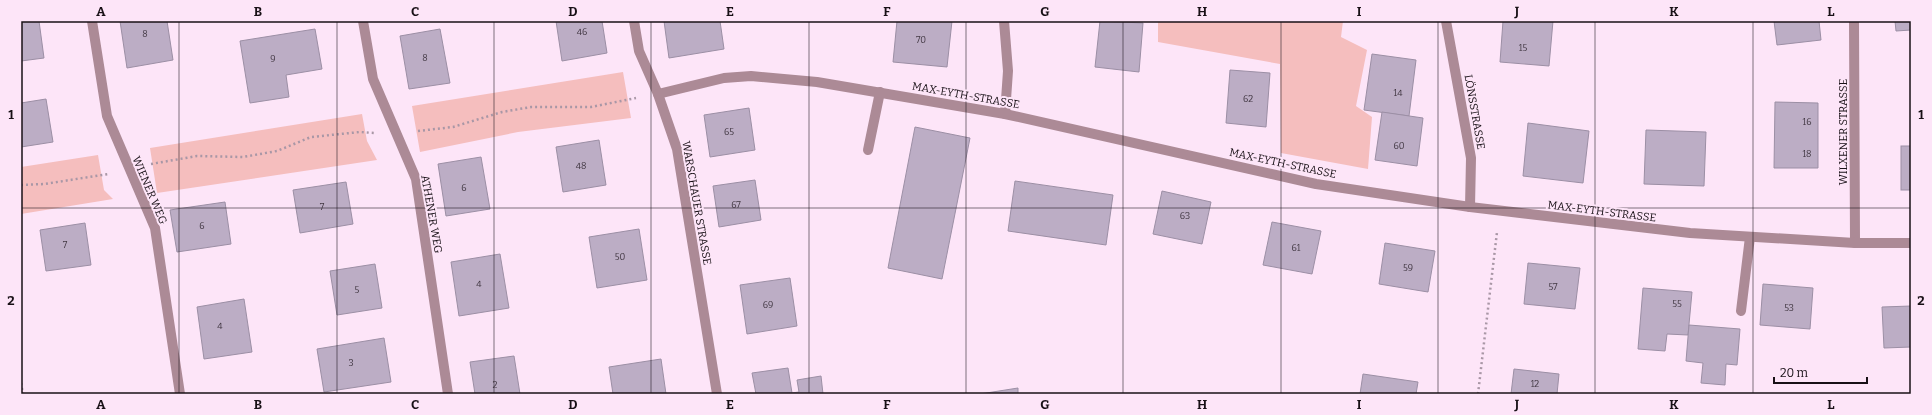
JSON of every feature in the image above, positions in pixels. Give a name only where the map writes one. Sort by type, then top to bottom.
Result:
[{"type":"street","name":"WIENER WEG","points":[[92,21],[107,116],[154,228],[180,394]]},
{"type":"street","name":"ATHENER WEG","points":[[363,21],[373,79],[416,179],[448,394]]},
{"type":"street","name":"WARSCHAUER STRASSE","points":[[634,21],[639,51],[658,94],[677,149],[717,394]]},
{"type":"street","points":[[1004,21],[1008,71],[1005,114]]},
{"type":"street","name":"LÖNSSTRASSE","points":[[1446,21],[1471,158],[1470,207]]},
{"type":"street","name":"WILXENER STRASSE","points":[[1854,21],[1855,243]]},
{"type":"street","name":"MAX-EYTH-STRASSE","points":[[658,94],[724,78],[751,76],[817,82],[1005,114],[1316,184],[1470,207],[1690,233],[1855,243],[1911,244]]},
{"type":"street","points":[[868,150],[880,92]]},
{"type":"street","points":[[1741,311],[1750,237]]},
{"type":"path","points":[[21,186],[44,184],[129,170],[156,162],[197,156],[243,157],[277,151],[311,137],[360,132],[397,134],[453,127],[502,112],[531,107],[591,107],[658,94]]},
{"type":"path","points":[[1478,394],[1499,211]]},
{"type":"path","points":[[21,383],[23,394]]},
{"type":"shaded area","points":[[1158,21],[1343,21],[1341,37],[1367,50],[1356,106],[1372,117],[1368,169],[1281,153],[1280,64],[1158,42]]},
{"type":"shaded area","points":[[623,72],[631,118],[518,132],[420,152],[412,106]]},
{"type":"shaded area","points":[[362,114],[367,141],[377,160],[157,193],[150,148]]},
{"type":"shaded area","points":[[98,155],[104,190],[113,199],[21,214],[21,167]]},
{"type":"building","points":[[21,21],[39,21],[44,58],[21,61]]},
{"type":"building","points":[[120,21],[167,21],[173,60],[127,68]]},
{"type":"building","points":[[556,21],[602,21],[607,53],[562,61]]},
{"type":"building","points":[[664,21],[720,21],[724,49],[669,58]]},
{"type":"building","points":[[897,21],[952,21],[947,67],[893,62]]},
{"type":"building","points":[[1100,21],[1143,23],[1139,72],[1095,67]]},
{"type":"building","points":[[1503,21],[1553,21],[1549,66],[1500,62]]},
{"type":"building","points":[[1774,21],[1819,21],[1821,40],[1777,45]]},
{"type":"building","points":[[1895,21],[1911,21],[1911,30],[1896,31]]},
{"type":"building","points":[[315,29],[322,69],[286,75],[289,97],[250,103],[240,41]]},
{"type":"building","points":[[440,29],[450,83],[409,89],[400,36]]},
{"type":"building","points":[[1372,54],[1416,60],[1409,116],[1364,110]]},
{"type":"building","points":[[1230,70],[1270,73],[1266,127],[1226,123]]},
{"type":"building","points":[[46,99],[53,142],[21,147],[21,103]]},
{"type":"building","points":[[1775,102],[1818,103],[1818,168],[1774,168]]},
{"type":"building","points":[[749,108],[755,150],[710,157],[704,115]]},
{"type":"building","points":[[1382,112],[1423,118],[1417,166],[1375,160]]},
{"type":"building","points":[[1528,123],[1589,131],[1583,183],[1523,176]]},
{"type":"building","points":[[915,127],[970,138],[942,279],[888,268]]},
{"type":"building","points":[[1646,130],[1706,132],[1704,186],[1644,184]]},
{"type":"building","points":[[599,140],[606,185],[563,192],[556,147]]},
{"type":"building","points":[[1901,146],[1911,146],[1911,190],[1901,190]]},
{"type":"building","points":[[481,157],[490,209],[446,216],[438,164]]},
{"type":"building","points":[[755,180],[761,220],[719,227],[713,186]]},
{"type":"building","points":[[1015,181],[1113,195],[1106,245],[1008,231]]},
{"type":"building","points":[[346,182],[353,224],[300,233],[293,190]]},
{"type":"building","points":[[1162,191],[1211,202],[1202,244],[1153,234]]},
{"type":"building","points":[[225,202],[231,244],[177,252],[170,210]]},
{"type":"building","points":[[1272,222],[1321,231],[1312,274],[1263,265]]},
{"type":"building","points":[[85,223],[91,265],[46,271],[40,230]]},
{"type":"building","points":[[639,229],[647,280],[597,288],[589,237]]},
{"type":"building","points":[[1385,243],[1435,251],[1428,292],[1379,284]]},
{"type":"building","points":[[500,254],[509,308],[459,316],[451,262]]},
{"type":"building","points":[[1528,263],[1580,268],[1575,309],[1524,304]]},
{"type":"building","points":[[375,264],[382,308],[337,315],[330,271]]},
{"type":"building","points":[[790,278],[797,326],[747,334],[740,285]]},
{"type":"building","points":[[1763,284],[1813,288],[1810,329],[1760,325]]},
{"type":"building","points":[[1643,288],[1692,292],[1688,335],[1667,334],[1665,351],[1638,349]]},
{"type":"building","points":[[244,299],[252,352],[204,359],[197,307]]},
{"type":"building","points":[[1911,306],[1911,347],[1884,348],[1882,307]]},
{"type":"building","points":[[1689,325],[1740,329],[1737,365],[1726,364],[1725,385],[1701,383],[1703,363],[1686,361]]},
{"type":"building","points":[[384,338],[391,382],[324,392],[317,349]]},
{"type":"building","points":[[514,356],[520,394],[475,394],[470,362]]},
{"type":"building","points":[[661,359],[666,394],[613,394],[609,367]]},
{"type":"building","points":[[788,368],[792,393],[756,394],[752,373]]},
{"type":"building","points":[[1514,369],[1559,374],[1557,394],[1511,394]]},
{"type":"building","points":[[1363,374],[1418,382],[1416,394],[1360,394]]},
{"type":"building","points":[[821,376],[823,394],[784,394],[799,392],[797,380]]},
{"type":"building","points":[[1018,388],[1018,394],[980,394]]}]
